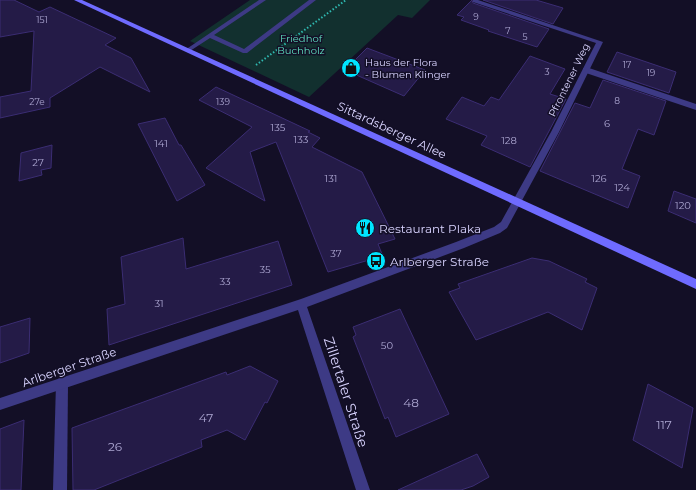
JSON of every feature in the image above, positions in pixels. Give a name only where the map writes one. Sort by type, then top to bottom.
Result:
[{"type":"main road","name":"Sittardsberger Allee","points":[[77,0],[696,284]]},
{"type":"street","points":[[188,50],[263,0]]},
{"type":"street","points":[[210,36],[245,52],[312,0]]},
{"type":"street","name":"Pfrontener Weg","points":[[475,0],[600,42],[555,132],[517,202]]},
{"type":"street","points":[[586,70],[696,107]]},
{"type":"street","name":"Arlberger Straße","points":[[0,404],[301,304],[497,230],[504,225],[517,202]]},
{"type":"street","name":"Zillertaler Straße","points":[[301,304],[363,490]]},
{"type":"street","points":[[60,490],[62,383]]},
{"type":"path","points":[[242,75],[346,0]]},
{"type":"green space","name":"Friedhof Buchholz","points":[[250,0],[430,0],[412,18],[398,15],[309,97],[190,41]]},
{"type":"building","points":[[0,0],[14,0],[39,12],[50,7],[116,38],[105,45],[131,58],[150,92],[100,67],[50,98],[50,107],[0,118],[0,97],[31,91],[34,31],[0,37]]},
{"type":"building","points":[[472,0],[473,3],[549,29],[537,47],[488,31],[489,30],[461,20],[464,17],[457,15]]},
{"type":"building","points":[[483,0],[536,0],[563,8],[553,24]]},
{"type":"building","points":[[367,48],[425,70],[404,96],[345,70]]},
{"type":"building","points":[[617,52],[676,72],[669,93],[607,72]]},
{"type":"building","points":[[530,56],[565,69],[550,94],[566,99],[530,167],[481,145],[487,136],[446,119],[462,97],[484,106],[491,97],[499,100]]},
{"type":"building","points":[[603,80],[666,101],[654,135],[638,129],[622,169],[640,176],[628,208],[540,171],[575,103],[590,108]]},
{"type":"building","points":[[216,87],[310,131],[308,132],[320,138],[312,147],[362,172],[395,239],[378,244],[382,254],[368,259],[369,260],[328,272],[276,142],[250,152],[265,201],[206,168],[252,127],[199,100]]},
{"type":"building","points":[[165,118],[179,145],[181,145],[205,185],[177,201],[138,124]]},
{"type":"building","points":[[52,145],[51,168],[41,170],[42,175],[19,181],[21,153]]},
{"type":"building","points":[[674,191],[696,199],[696,223],[668,211]]},
{"type":"building","points":[[183,238],[186,269],[278,241],[292,285],[109,345],[107,309],[125,304],[121,257]]},
{"type":"building","points":[[532,258],[549,261],[587,279],[585,282],[597,288],[582,330],[548,312],[476,340],[449,292],[460,288],[458,284]]},
{"type":"building","points":[[400,309],[449,414],[396,437],[388,417],[385,419],[353,337],[356,335],[353,327]]},
{"type":"building","points":[[30,318],[29,353],[0,363],[0,327]]},
{"type":"building","points":[[250,366],[278,381],[245,440],[227,430],[201,440],[202,447],[94,490],[73,490],[72,428],[226,372],[227,375]]},
{"type":"building","points":[[648,384],[693,408],[682,468],[633,440]]},
{"type":"building","points":[[24,420],[21,490],[0,490],[0,429]]},
{"type":"building","points":[[477,454],[489,477],[473,486],[461,490],[398,490]]},
{"type":"place","name":"Haus der Flora - Blumen Klinger","points":[[351,68]]},
{"type":"place","name":"Restaurant Plaka","points":[[365,228]]},
{"type":"place","name":"Arlberger Straße","points":[[376,261]]}]
